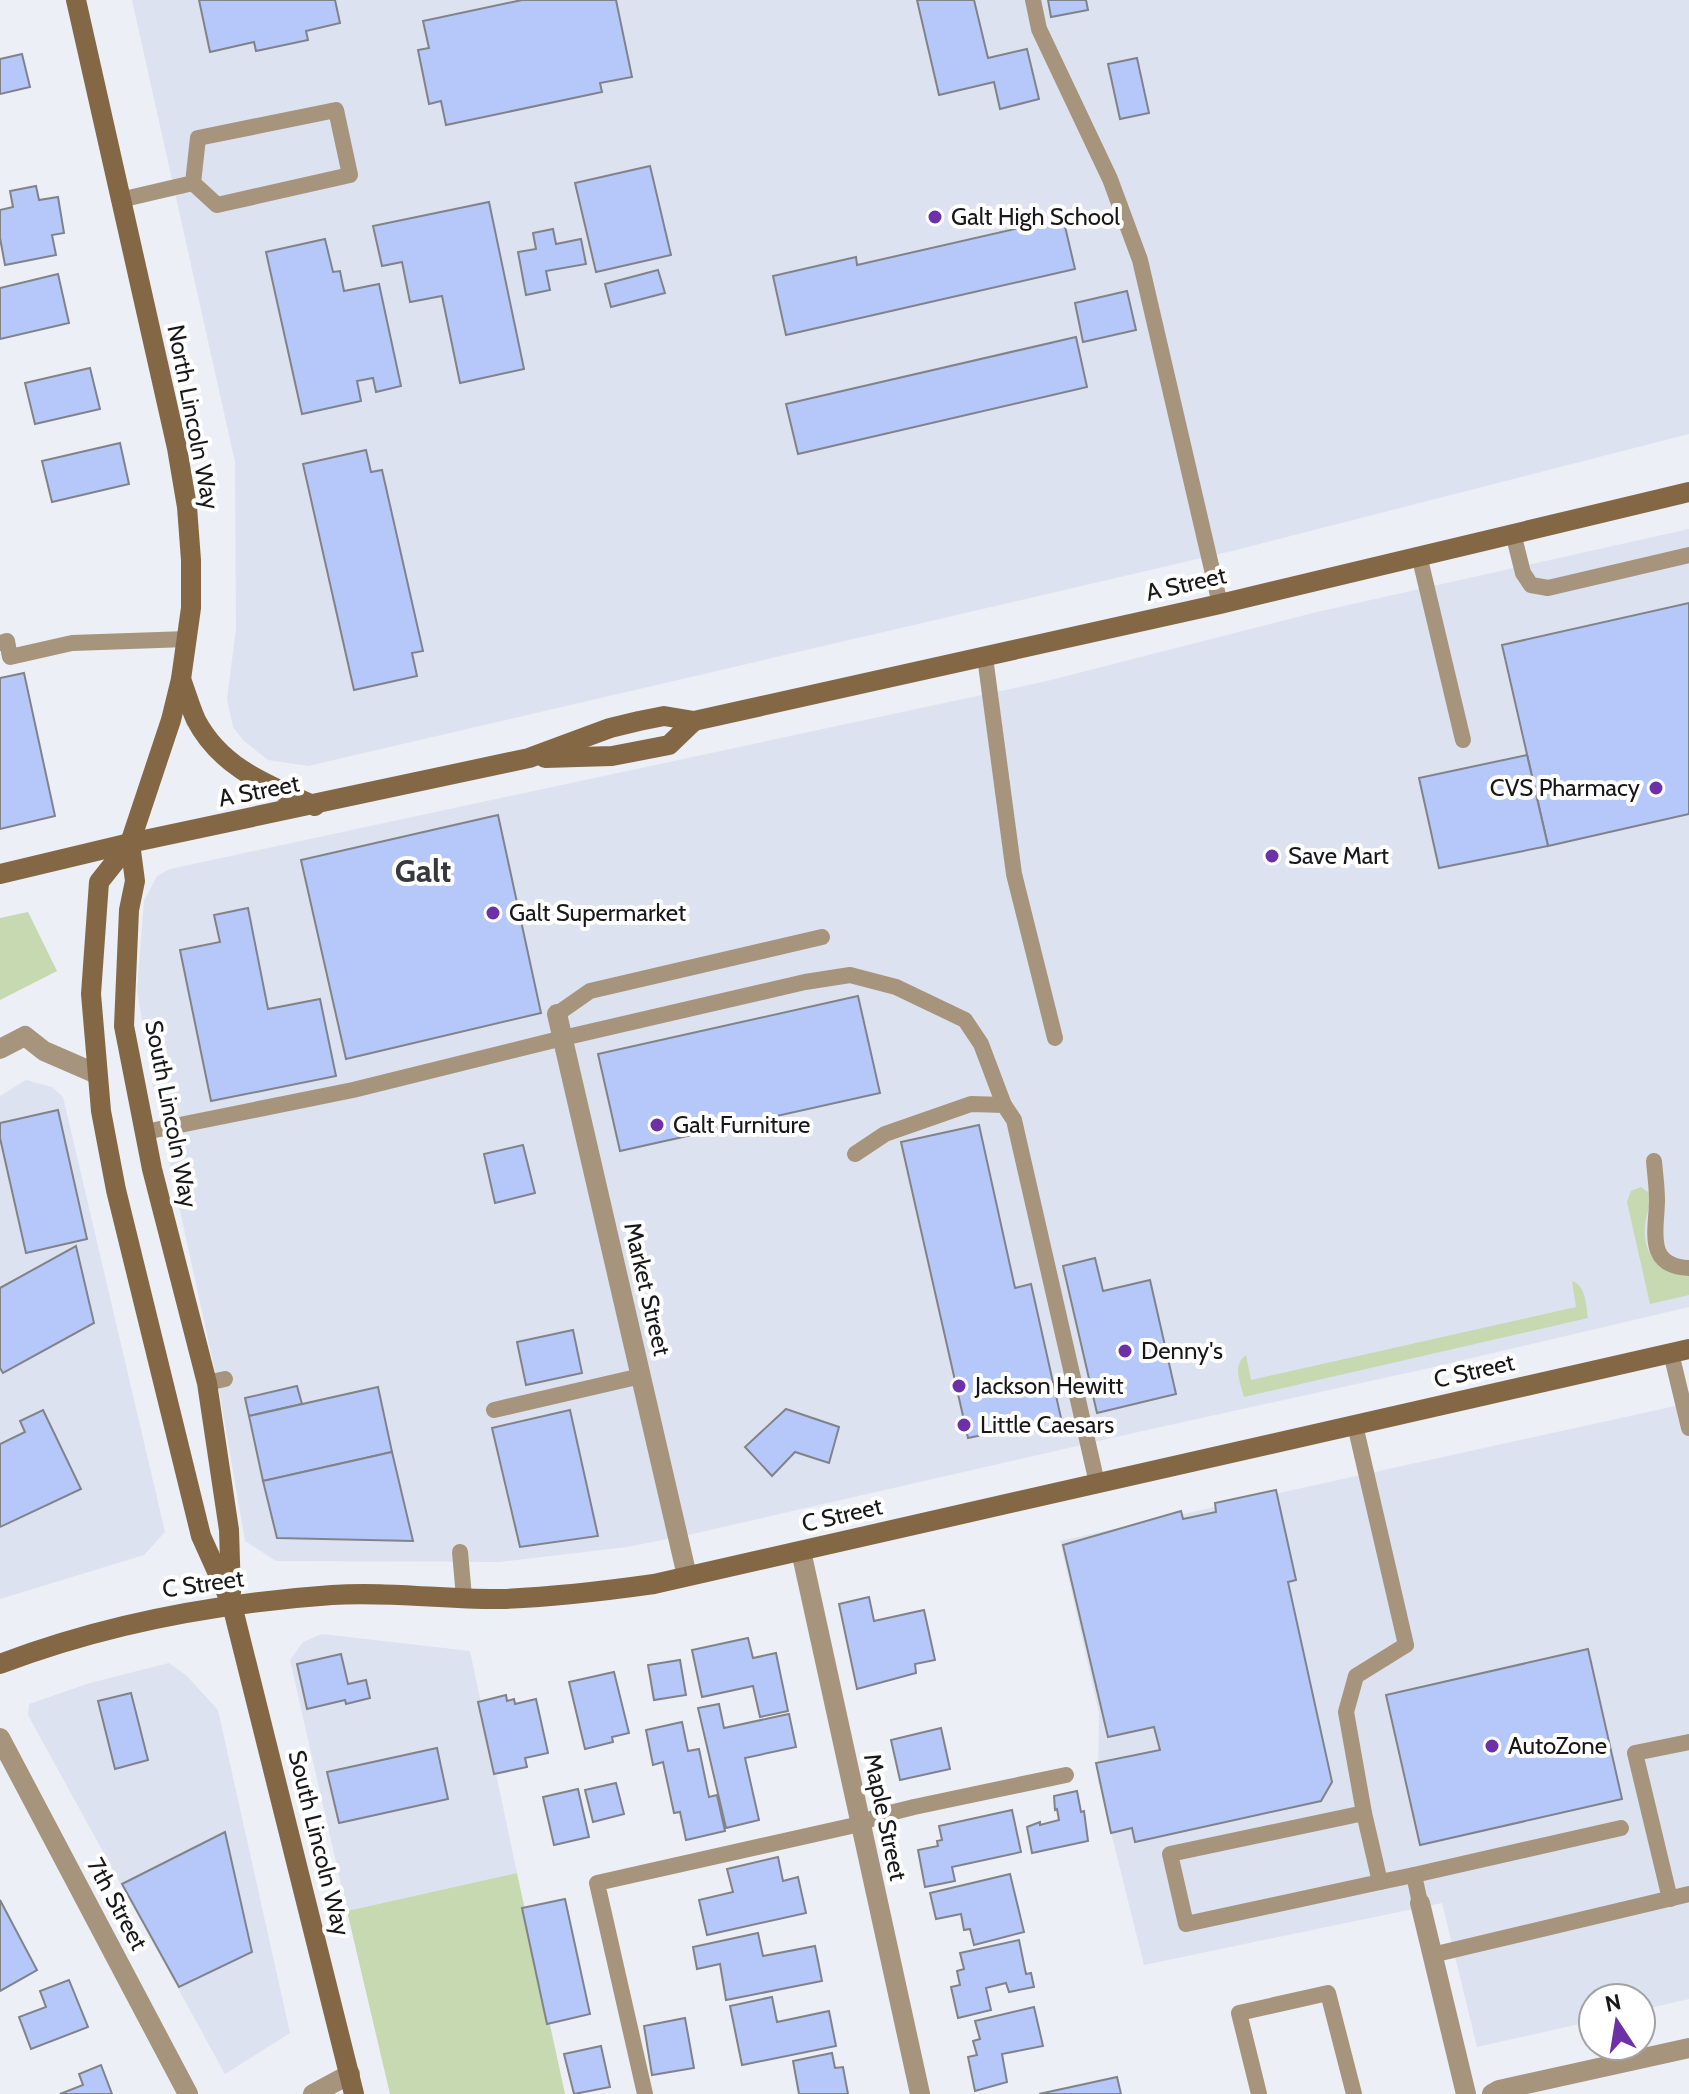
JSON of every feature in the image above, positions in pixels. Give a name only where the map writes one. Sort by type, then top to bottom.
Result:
[{"type":"main road","name":"North Lincoln Way","points":[[76,0],[177,448],[187,507],[191,560],[191,608],[181,679],[171,720],[130,843]]},
{"type":"main road","name":"A Street","points":[[0,874],[130,843],[529,758],[610,728],[639,721],[664,716],[694,721],[1220,604],[1689,492]]},
{"type":"main road","points":[[181,679],[197,721],[233,765],[249,776],[315,806]]},
{"type":"main road","name":"A Street","points":[[529,758],[612,756],[669,745],[694,721]]},
{"type":"main road","name":"South Lincoln Way","points":[[130,843],[99,882],[91,994],[106,1143],[201,1536],[232,1605],[352,2084]]},
{"type":"main road","name":"South Lincoln Way","points":[[130,843],[135,881],[129,910],[124,1026],[145,1132],[216,1381],[232,1605]]},
{"type":"main road","name":"C Street","points":[[0,1664],[45,1646],[116,1626],[232,1605],[335,1595],[501,1599],[585,1594],[687,1576],[1680,1351]]},
{"type":"street","name":"Market Street","points":[[557,1014],[687,1576]]},
{"type":"street","points":[[0,1049],[25,1036],[44,1051],[97,1074]]},
{"type":"street","name":"Maple Street","points":[[801,1551],[920,2094]]},
{"type":"street","name":"7th Street","points":[[0,1738],[188,2094]]},
{"type":"street","points":[[1420,1903],[1466,2094]]},
{"type":"street","points":[[1492,2094],[1689,2048]]},
{"type":"street","points":[[313,2094],[352,2084]]},
{"type":"lane","points":[[1033,0],[1039,29],[1110,179],[1140,260],[1220,604]]},
{"type":"lane","points":[[336,110],[350,175],[217,205],[193,183],[198,138],[336,110]]},
{"type":"lane","points":[[120,200],[193,183]]},
{"type":"lane","points":[[1513,533],[1523,573],[1531,585],[1548,588],[1689,555]]},
{"type":"lane","points":[[1419,555],[1463,740]]},
{"type":"lane","points":[[0,643],[7,641],[10,657],[72,643],[187,639]]},
{"type":"lane","points":[[985,657],[1014,874],[1055,1038]]},
{"type":"lane","points":[[557,1014],[590,991],[822,937]]},
{"type":"lane","points":[[145,1132],[353,1090],[805,982],[850,975],[896,987],[965,1020],[981,1044],[1004,1105],[1014,1120],[1097,1483]]},
{"type":"lane","points":[[855,1154],[885,1134],[971,1104],[1004,1105]]},
{"type":"lane","points":[[1654,1161],[1657,1201],[1653,1232],[1659,1255],[1677,1267],[1689,1268]]},
{"type":"lane","points":[[1680,1351],[1689,1428]]},
{"type":"lane","points":[[494,1410],[641,1376]]},
{"type":"lane","points":[[1355,1425],[1406,1645],[1356,1676],[1346,1712],[1380,1882]]},
{"type":"lane","points":[[460,1552],[464,1597]]},
{"type":"lane","points":[[1670,1899],[1635,1753],[1689,1742]]},
{"type":"lane","points":[[645,2094],[597,1883],[860,1824],[914,1807],[1066,1775]]},
{"type":"lane","points":[[1364,1813],[1170,1854],[1186,1924],[1621,1828]]},
{"type":"lane","points":[[1414,1875],[1420,1903]]},
{"type":"lane","points":[[1432,1955],[1689,1894]]},
{"type":"lane","points":[[1259,2094],[1239,2013],[1328,1993],[1354,2094]]},
{"type":"shaded area","name":"Galt High School","points":[[132,0],[1689,0],[1689,434],[1232,551],[308,766],[268,760],[244,741],[233,727],[227,699],[236,629],[235,462]]},
{"type":"shaded area","points":[[1689,529],[1689,1307],[627,1547],[499,1562],[276,1561],[245,1541],[219,1390],[153,1086],[137,990],[144,901],[157,876],[170,869],[1047,681],[1317,612]]},
{"type":"shaded area","points":[[26,1080],[52,1087],[63,1097],[165,1532],[144,1555],[0,1599],[0,1096]]},
{"type":"shaded area","points":[[1689,1403],[1689,1999],[1657,2006],[1657,1982],[1577,1982],[1577,2025],[1477,2047],[1442,1903],[1144,1965],[1098,1780],[1099,1713],[1060,1541]]},
{"type":"shaded area","points":[[322,1634],[470,1651],[517,1873],[347,1911],[290,1660],[303,1642]]},
{"type":"shaded area","points":[[169,1663],[187,1676],[218,1710],[290,2033],[225,2074],[28,1715],[29,1704],[90,1683]]},
{"type":"green space","points":[[28,912],[57,971],[0,1000],[0,918]]},
{"type":"green space","points":[[1641,1187],[1650,1194],[1645,1236],[1650,1254],[1662,1266],[1689,1276],[1689,1295],[1650,1304],[1627,1202],[1631,1191]]},
{"type":"green space","points":[[1572,1281],[1583,1291],[1588,1318],[1244,1397],[1238,1369],[1246,1355],[1251,1380],[1576,1307]]},
{"type":"green space","points":[[517,1873],[565,2094],[390,2094],[347,1911]]},
{"type":"building","points":[[199,0],[335,0],[340,23],[306,31],[308,40],[256,51],[254,42],[210,52]]},
{"type":"building","points":[[522,0],[616,0],[632,77],[600,83],[602,92],[446,125],[441,101],[429,104],[418,50],[429,48],[423,21]]},
{"type":"building","points":[[917,0],[974,0],[988,58],[1027,49],[1039,99],[1000,109],[994,82],[939,95]]},
{"type":"building","points":[[1048,0],[1086,0],[1088,10],[1051,17]]},
{"type":"building","points":[[22,54],[30,87],[0,94],[0,59]]},
{"type":"building","points":[[1137,58],[1149,113],[1120,119],[1108,64]]},
{"type":"building","points":[[650,166],[671,255],[596,272],[575,183]]},
{"type":"building","points":[[36,186],[39,200],[58,197],[64,233],[52,235],[56,255],[5,265],[0,238],[0,210],[13,207],[10,191]]},
{"type":"building","points":[[489,202],[524,369],[460,383],[442,296],[410,302],[402,262],[382,266],[373,226]]},
{"type":"building","points":[[1063,218],[1075,269],[786,335],[773,276],[856,257],[857,265]]},
{"type":"building","points":[[553,229],[556,244],[581,239],[586,264],[546,271],[550,290],[526,295],[518,252],[536,249],[533,233]]},
{"type":"building","points":[[325,239],[333,272],[340,271],[344,291],[379,284],[401,386],[376,392],[373,378],[357,381],[361,401],[302,414],[266,252]]},
{"type":"building","points":[[658,270],[665,293],[611,307],[605,284]]},
{"type":"building","points":[[58,274],[69,323],[0,339],[0,288]]},
{"type":"building","points":[[1127,291],[1136,330],[1083,342],[1075,303]]},
{"type":"building","points":[[1076,337],[1087,387],[798,454],[786,404]]},
{"type":"building","points":[[90,368],[100,409],[35,424],[25,383]]},
{"type":"building","points":[[120,443],[129,484],[52,502],[42,461]]},
{"type":"building","points":[[366,450],[371,472],[382,470],[423,651],[412,653],[417,676],[354,690],[303,464]]},
{"type":"building","points":[[1689,603],[1689,814],[1548,846],[1502,645]]},
{"type":"building","points":[[24,673],[55,816],[0,829],[0,678]]},
{"type":"building","points":[[1527,755],[1548,846],[1439,868],[1419,778]]},
{"type":"building","points":[[498,815],[541,1013],[346,1059],[301,860]]},
{"type":"building","points":[[248,908],[268,1009],[320,999],[336,1076],[211,1101],[180,950],[220,942],[214,915]]},
{"type":"building","points":[[858,996],[880,1093],[620,1151],[598,1054]]},
{"type":"building","points":[[58,1110],[87,1239],[26,1253],[0,1138],[0,1123]]},
{"type":"building","points":[[979,1125],[1015,1288],[1031,1284],[1061,1418],[968,1438],[901,1142]]},
{"type":"building","points":[[523,1145],[535,1193],[495,1203],[484,1154]]},
{"type":"building","points":[[76,1246],[94,1323],[3,1373],[0,1368],[0,1288]]},
{"type":"building","points":[[1095,1258],[1103,1291],[1150,1280],[1176,1394],[1097,1413],[1063,1266]]},
{"type":"building","points":[[573,1330],[582,1373],[526,1385],[517,1342]]},
{"type":"building","points":[[297,1386],[302,1404],[249,1416],[245,1398]]},
{"type":"building","points":[[378,1387],[392,1452],[263,1481],[249,1416]]},
{"type":"building","points":[[786,1409],[839,1427],[829,1463],[795,1452],[772,1476],[745,1447]]},
{"type":"building","points":[[43,1410],[81,1489],[0,1527],[0,1444],[25,1432],[20,1421]]},
{"type":"building","points":[[570,1410],[598,1536],[520,1547],[492,1428]]},
{"type":"building","points":[[392,1452],[413,1541],[277,1538],[263,1481]]},
{"type":"building","points":[[1276,1490],[1296,1580],[1288,1582],[1332,1782],[1321,1801],[1135,1842],[1132,1828],[1111,1833],[1096,1763],[1160,1750],[1154,1727],[1108,1737],[1063,1545],[1181,1511],[1183,1519],[1216,1512],[1215,1503]]},
{"type":"building","points":[[869,1597],[874,1621],[924,1610],[935,1660],[915,1664],[916,1673],[857,1689],[839,1604]]},
{"type":"building","points":[[748,1638],[753,1658],[776,1653],[788,1711],[760,1717],[753,1686],[702,1697],[692,1650]]},
{"type":"building","points":[[1588,1649],[1622,1799],[1420,1845],[1386,1695]]},
{"type":"building","points":[[341,1654],[348,1684],[366,1680],[370,1698],[307,1709],[297,1664]]},
{"type":"building","points":[[680,1660],[686,1695],[654,1700],[648,1665]]},
{"type":"building","points":[[614,1672],[629,1733],[612,1737],[613,1742],[585,1749],[569,1682]]},
{"type":"building","points":[[131,1693],[148,1760],[115,1769],[98,1701]]},
{"type":"building","points":[[506,1695],[507,1701],[514,1699],[515,1704],[536,1699],[548,1753],[525,1758],[527,1767],[494,1774],[478,1702]]},
{"type":"building","points":[[719,1704],[724,1728],[789,1714],[796,1747],[745,1758],[759,1820],[726,1828],[698,1708]]},
{"type":"building","points":[[682,1722],[688,1751],[699,1749],[709,1797],[717,1795],[725,1831],[686,1840],[680,1812],[674,1813],[663,1762],[653,1765],[646,1730]]},
{"type":"building","points":[[941,1728],[950,1769],[900,1780],[891,1740]]},
{"type":"building","points":[[437,1748],[448,1799],[339,1823],[327,1772]]},
{"type":"building","points":[[616,1783],[624,1814],[593,1822],[585,1790]]},
{"type":"building","points":[[578,1789],[589,1837],[554,1845],[543,1797]]},
{"type":"building","points":[[1077,1791],[1081,1812],[1084,1811],[1088,1841],[1032,1853],[1027,1827],[1059,1820],[1054,1796]]},
{"type":"building","points":[[1012,1810],[1021,1852],[952,1867],[955,1881],[925,1887],[918,1850],[938,1846],[937,1841],[942,1840],[939,1826]]},
{"type":"building","points":[[225,1832],[252,1952],[179,1987],[122,1884]]},
{"type":"building","points":[[778,1857],[783,1881],[798,1877],[806,1913],[707,1935],[699,1900],[733,1892],[727,1869]]},
{"type":"building","points":[[1010,1874],[1024,1932],[974,1945],[970,1929],[964,1930],[961,1914],[936,1919],[930,1893]]},
{"type":"building","points":[[565,1899],[590,2014],[547,2024],[522,1908]]},
{"type":"building","points":[[0,1900],[37,1970],[0,1991]]},
{"type":"building","points":[[758,1933],[763,1956],[815,1946],[822,1981],[726,2000],[720,1964],[697,1969],[693,1947]]},
{"type":"building","points":[[1019,1940],[1026,1974],[1031,1973],[1034,1987],[1009,1992],[1006,1983],[986,1988],[991,2010],[958,2018],[951,1987],[960,1985],[957,1971],[964,1969],[960,1953]]},
{"type":"building","points":[[69,1980],[88,2027],[31,2049],[19,2017],[46,2007],[40,1991]]},
{"type":"building","points":[[772,1997],[777,2022],[829,2011],[836,2046],[742,2065],[730,2006]]},
{"type":"building","points":[[1034,2007],[1043,2046],[1002,2054],[1007,2082],[975,2091],[968,2057],[977,2055],[973,2041],[980,2039],[975,2021]]},
{"type":"building","points":[[685,2018],[694,2068],[652,2075],[644,2026]]},
{"type":"building","points":[[601,2046],[610,2087],[574,2094],[564,2054]]},
{"type":"building","points":[[832,2053],[835,2068],[843,2067],[848,2094],[799,2094],[793,2061]]},
{"type":"building","points":[[101,2065],[112,2094],[60,2094],[83,2085],[79,2074]]},
{"type":"building","points":[[1117,2077],[1121,2094],[1039,2094]]},
{"type":"place","name":"Galt High School","points":[[935,217]]},
{"type":"place","name":"CVS Pharmacy","points":[[1656,788]]},
{"type":"place","name":"Save Mart","points":[[1272,856]]},
{"type":"place","name":"Galt Supermarket","points":[[493,913]]},
{"type":"place","name":"Galt Furniture","points":[[657,1125]]},
{"type":"place","name":"Denny's","points":[[1125,1351]]},
{"type":"place","name":"Jackson Hewitt","points":[[959,1386]]},
{"type":"place","name":"Little Caesars","points":[[964,1425]]},
{"type":"place","name":"AutoZone","points":[[1492,1746]]},
{"type":"district","name":"Galt","points":[[423,871]]}]
